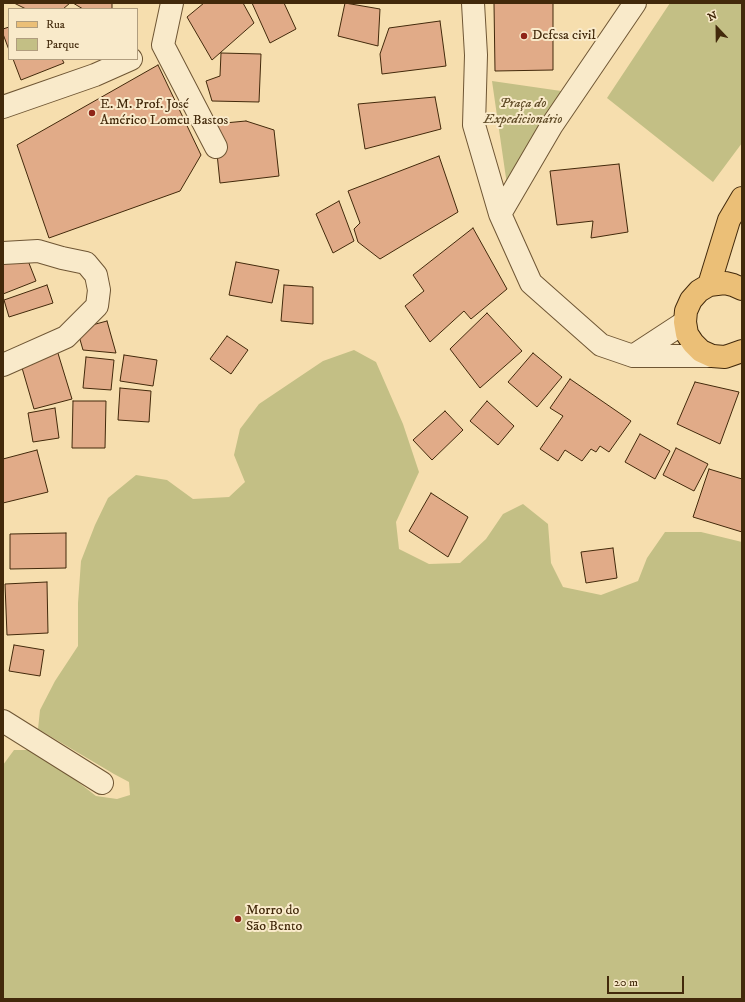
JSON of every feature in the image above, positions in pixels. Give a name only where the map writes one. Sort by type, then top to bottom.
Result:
[{"type":"main road","points":[[709,285],[729,220],[742,198]]},
{"type":"main road","points":[[730,357],[702,351],[693,343],[687,334],[685,322],[686,311],[691,300],[698,291],[709,285],[726,283],[742,289]]},
{"type":"street","points":[[172,3],[163,45],[216,147]]},
{"type":"street","points":[[473,3],[476,55],[474,125],[500,214],[531,283],[601,345],[633,356],[730,357]]},
{"type":"street","points":[[500,214],[552,125],[635,3]]},
{"type":"street","points":[[138,56],[163,45]]},
{"type":"street","points":[[3,107],[95,75],[129,60]]},
{"type":"street","points":[[3,253],[38,251],[86,263],[96,275],[99,290],[97,306],[66,337],[3,365]]},
{"type":"street","points":[[633,356],[685,322]]},
{"type":"street","points":[[3,721],[102,783]]},
{"type":"green space","points":[[670,3],[742,3],[742,143],[713,182],[607,98]]},
{"type":"green space","name":"Praça do Expedicionário","points":[[492,81],[568,92],[507,185]]},
{"type":"green space","points":[[354,350],[376,362],[403,424],[419,472],[396,522],[399,549],[429,564],[460,563],[486,539],[503,514],[523,504],[548,524],[551,563],[563,587],[601,595],[638,581],[647,558],[665,532],[701,532],[742,542],[742,999],[3,999],[3,765],[14,750],[37,750],[96,796],[117,799],[130,795],[129,782],[38,729],[40,710],[55,681],[78,646],[78,603],[81,561],[95,525],[108,498],[136,475],[167,480],[193,499],[229,497],[245,482],[234,455],[240,429],[259,404],[323,361]]},
{"type":"building","points":[[14,3],[70,3],[64,8],[24,8]]},
{"type":"building","points":[[73,3],[112,3],[112,8],[81,8]]},
{"type":"building","points":[[204,3],[243,3],[254,23],[212,60],[187,17]]},
{"type":"building","points":[[252,3],[284,3],[296,29],[270,43]]},
{"type":"building","points":[[345,3],[380,9],[378,46],[338,36]]},
{"type":"building","name":"Defesa civil","points":[[494,3],[553,3],[553,70],[495,71]]},
{"type":"building","points":[[440,21],[446,66],[382,74],[380,54],[389,28]]},
{"type":"building","points":[[8,27],[8,47],[3,34],[3,29]]},
{"type":"building","points":[[221,53],[261,54],[259,102],[212,101],[206,81],[220,76]]},
{"type":"building","points":[[13,60],[62,60],[64,63],[21,80]]},
{"type":"building","points":[[158,65],[201,155],[180,191],[49,238],[17,145]]},
{"type":"building","points":[[435,97],[441,129],[365,149],[358,104]]},
{"type":"building","points":[[246,121],[274,130],[279,176],[220,183],[214,124]]},
{"type":"building","points":[[439,156],[458,212],[380,259],[358,242],[354,229],[360,223],[348,191]]},
{"type":"building","points":[[619,164],[628,232],[591,238],[593,221],[557,225],[550,171]]},
{"type":"building","points":[[339,201],[354,241],[333,253],[316,214]]},
{"type":"building","points":[[473,228],[507,289],[471,319],[464,311],[430,342],[405,306],[424,291],[413,275]]},
{"type":"building","points":[[25,253],[36,281],[3,294],[3,261]]},
{"type":"building","points":[[236,262],[279,270],[272,303],[229,295]]},
{"type":"building","points":[[47,285],[53,303],[9,317],[4,300]]},
{"type":"building","points":[[284,285],[313,287],[313,324],[281,321]]},
{"type":"building","points":[[487,313],[522,351],[480,388],[450,349]]},
{"type":"building","points":[[107,321],[116,353],[83,350],[77,329]]},
{"type":"building","points":[[227,336],[248,350],[231,374],[210,359]]},
{"type":"building","points":[[57,350],[72,399],[34,409],[20,361]]},
{"type":"building","points":[[533,353],[562,377],[537,407],[508,382]]},
{"type":"building","points":[[124,355],[157,360],[153,386],[120,381]]},
{"type":"building","points":[[86,357],[114,360],[111,390],[83,388]]},
{"type":"building","points":[[570,379],[631,421],[609,452],[600,446],[596,452],[591,449],[582,461],[565,450],[558,461],[540,449],[563,416],[550,408]]},
{"type":"building","points":[[695,382],[739,392],[720,444],[677,424]]},
{"type":"building","points":[[120,388],[151,391],[149,422],[118,420]]},
{"type":"building","points":[[73,401],[106,401],[105,448],[72,448]]},
{"type":"building","points":[[487,401],[514,426],[498,445],[470,421]]},
{"type":"building","points":[[55,408],[59,438],[33,442],[28,413]]},
{"type":"building","points":[[445,411],[463,430],[432,460],[413,440]]},
{"type":"building","points":[[640,434],[670,451],[655,479],[625,462]]},
{"type":"building","points":[[676,448],[708,464],[694,491],[663,475]]},
{"type":"building","points":[[37,450],[48,492],[3,503],[3,459]]},
{"type":"building","points":[[709,469],[742,479],[742,532],[693,517]]},
{"type":"building","points":[[431,493],[468,517],[448,557],[409,531]]},
{"type":"building","points":[[66,533],[66,568],[10,569],[10,534]]},
{"type":"building","points":[[613,548],[617,578],[586,583],[581,552]]},
{"type":"building","points":[[47,582],[48,633],[7,635],[5,584]]},
{"type":"building","points":[[14,645],[44,650],[40,676],[9,671]]},
{"type":"place","name":"Defesa civil","points":[[524,36]]},
{"type":"place","name":"E. M. Prof. José Américo Lomeu Bastos","points":[[92,113]]},
{"type":"place","name":"Morro do São Bento","points":[[238,919]]}]
